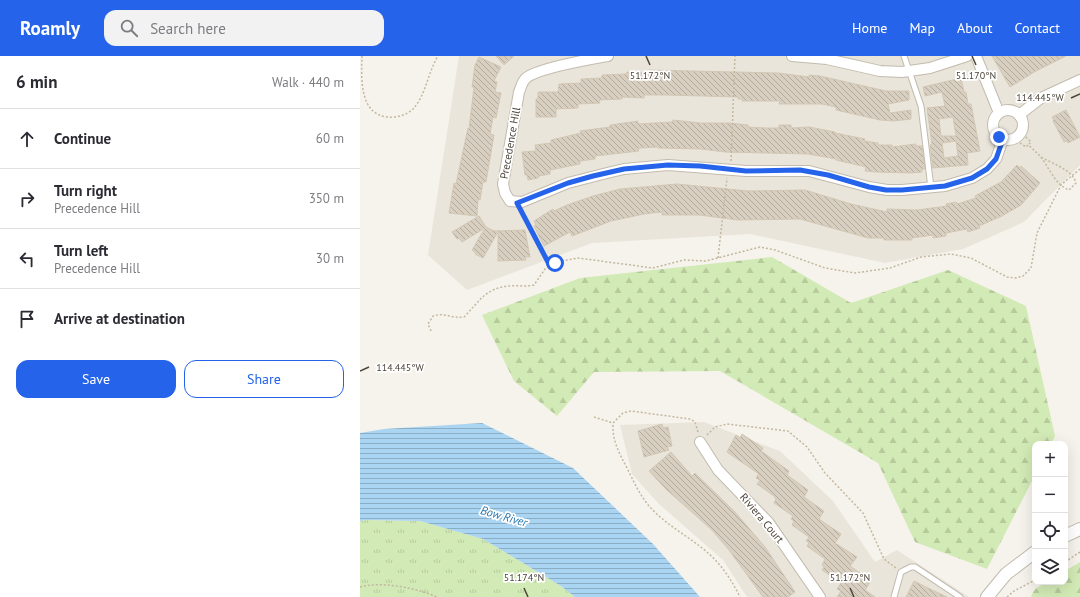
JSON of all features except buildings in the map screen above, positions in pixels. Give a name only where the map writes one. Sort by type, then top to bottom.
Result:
[{"type":"street","name":"Precedence Hill","points":[[517,203],[510,201],[507,198],[503,184],[519,92],[523,82],[530,76],[549,70],[608,56]]},
{"type":"street","points":[[792,56],[827,59],[888,72],[910,72],[976,57],[999,113]]},
{"type":"street","points":[[1019,115],[1041,98],[1080,80]]},
{"type":"street","points":[[1007,110],[1019,115],[1022,124],[1020,133],[1013,139],[1003,139],[999,137],[994,129],[994,120],[999,113],[1007,110]]},
{"type":"street","points":[[517,203],[568,183],[593,176],[624,169],[668,165],[700,166],[746,171],[800,170],[828,175],[879,189],[902,190],[931,188],[958,183],[982,173],[996,159],[1003,139]]},
{"type":"street","name":"Riviera Court","points":[[700,442],[718,470],[769,524],[820,597]]},
{"type":"street","points":[[1068,535],[1080,529]]},
{"type":"street","points":[[988,597],[1006,574],[1032,554]]},
{"type":"lane","points":[[904,56],[922,106],[931,188]]},
{"type":"lane","points":[[894,597],[901,572],[911,567],[915,567],[960,597]]},
{"type":"path","points":[[361,98],[362,56]]},
{"type":"path","points":[[363,102],[372,113],[383,117],[404,115],[413,109],[420,99],[438,56]]},
{"type":"path","points":[[731,162],[735,56]]},
{"type":"path","points":[[1026,137],[1031,142],[1028,145]]},
{"type":"path","points":[[1020,143],[1026,147],[1028,145],[1041,157],[1071,175],[1076,183],[1069,190],[1062,185],[1056,180],[1041,157]]},
{"type":"path","points":[[431,331],[428,324],[433,316],[443,314],[451,318],[464,317],[475,303],[491,290],[510,285],[534,285],[545,269],[555,263],[578,258],[653,268],[678,260],[706,261],[760,247],[775,250],[826,268],[855,273],[890,268],[921,257],[951,254],[971,258],[1007,277],[1016,278],[1023,276],[1031,268],[1037,233],[1062,185],[1071,175],[1080,169]]},
{"type":"path","points":[[718,258],[727,177]]},
{"type":"path","points":[[517,203],[550,266]]},
{"type":"path","points":[[700,442],[697,425],[690,419],[631,411],[623,413],[613,422],[612,435],[617,451],[646,502],[659,516],[708,553],[721,567],[740,597]]},
{"type":"path","points":[[594,417],[613,422]]},
{"type":"path","points":[[700,442],[712,429],[721,425],[733,424],[788,431],[807,447],[826,472],[863,513],[884,558],[901,572]]},
{"type":"path","points":[[1068,560],[1080,552]]},
{"type":"path","points":[[1007,597],[1014,591],[1032,582]]},
{"type":"path","points":[[360,588],[379,586],[393,587],[421,591],[438,597]]},
{"type":"shaded area","points":[[459,56],[1080,56],[1080,165],[1024,222],[963,249],[885,263],[750,234],[592,243],[467,290],[428,255]]},
{"type":"shaded area","points":[[704,422],[780,451],[833,501],[875,562],[897,550],[969,597],[747,597],[723,560],[659,504],[632,474],[620,425]]},
{"type":"green space","points":[[772,257],[851,303],[948,270],[1026,306],[1055,436],[1052,441],[1032,441],[1032,481],[987,569],[915,542],[878,463],[720,371],[594,372],[557,416],[514,381],[482,315],[580,278]]},
{"type":"green space","points":[[360,521],[420,521],[483,539],[561,586],[575,597],[360,597]]},
{"type":"green space","points":[[1080,562],[1080,597],[1031,597],[1036,588],[1042,585],[1068,585],[1068,569]]},
{"type":"water","name":"Bow River","points":[[482,423],[573,468],[653,544],[700,597],[575,597],[561,586],[483,539],[420,521],[360,521],[360,433],[384,429]]},
{"type":"route","points":[[555,263],[550,266],[517,203],[582,179],[624,169],[682,165],[746,171],[800,170],[828,175],[879,189],[921,189],[952,185],[982,173],[996,159],[1003,139],[999,137]]}]
